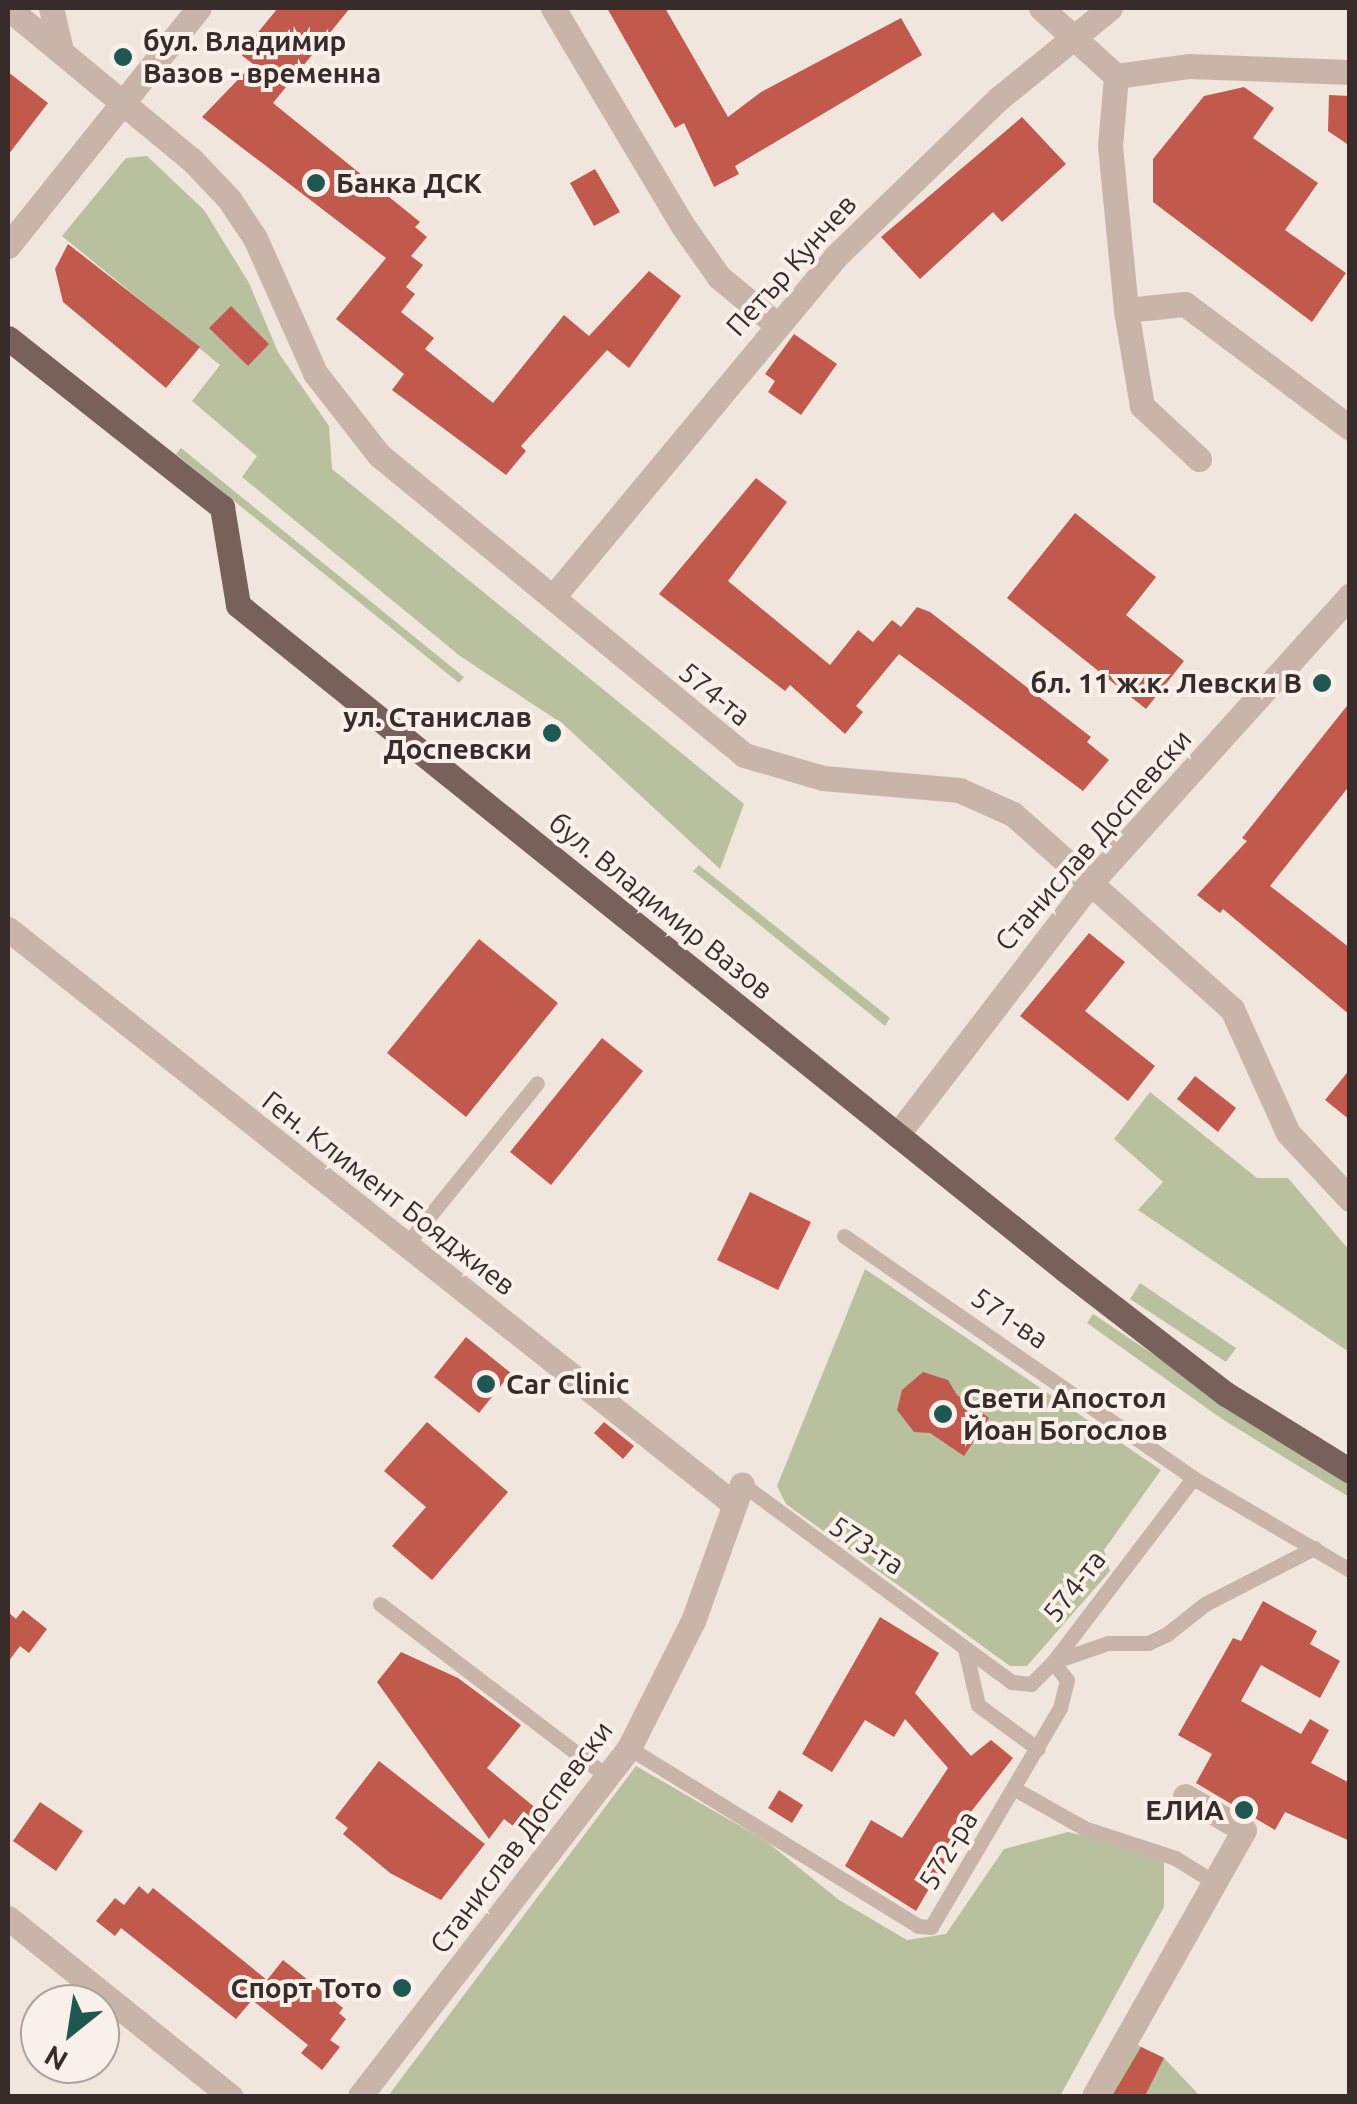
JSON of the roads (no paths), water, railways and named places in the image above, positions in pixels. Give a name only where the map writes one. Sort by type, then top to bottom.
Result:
[{"type":"main road","name":"бул. Владимир Вазов","points":[[8,338],[222,507],[238,605],[1226,1394],[1350,1471]]},
{"type":"street","name":"574-та","points":[[8,8],[229,199],[255,238],[315,373],[347,419],[379,455],[744,755],[823,778],[931,784],[985,798],[1092,880],[1232,1009],[1288,1133],[1350,1199]]},
{"type":"street","points":[[50,8],[61,50]]},
{"type":"street","points":[[8,246],[119,100],[199,8]]},
{"type":"street","points":[[553,8],[701,252],[719,277],[776,324]]},
{"type":"street","points":[[1041,8],[1116,76],[1189,66],[1350,72]]},
{"type":"street","name":"Петър Кунчев","points":[[553,597],[776,324],[919,171],[1070,37],[1110,8]]},
{"type":"street","points":[[1116,76],[1110,146],[1136,394],[1198,459]]},
{"type":"street","points":[[1126,310],[1185,304],[1350,428]]},
{"type":"street","name":"Станислав Доспевски","points":[[897,1135],[1092,880],[1350,595]]},
{"type":"street","name":"Ген. Климент Бояджиев","points":[[8,930],[406,1245],[738,1494]]},
{"type":"street","name":"Станислав Доспевски","points":[[360,2096],[629,1748],[693,1621],[738,1494]]},
{"type":"street","points":[[1094,2096],[1244,1830],[1185,1796]]},
{"type":"street","points":[[8,1918],[230,2096]]},
{"type":"lane","points":[[406,1245],[537,1082]]},
{"type":"lane","name":"571-ва","points":[[844,1236],[1194,1478],[1350,1570]]},
{"type":"lane","name":"574-та","points":[[1015,1789],[1038,1750],[1067,1680],[1052,1662],[1194,1478]]},
{"type":"lane","name":"573-та","points":[[738,1494],[1012,1682],[1031,1684],[1052,1662]]},
{"type":"lane","points":[[1052,1662],[1108,1643],[1157,1638],[1205,1604],[1314,1548]]},
{"type":"lane","points":[[380,1604],[608,1778]]},
{"type":"lane","points":[[965,1649],[978,1705],[1038,1750]]},
{"type":"lane","name":"572-ра","points":[[629,1748],[925,1928],[1015,1789]]},
{"type":"lane","points":[[1015,1789],[1084,1828],[1175,1858],[1214,1882]]},
{"type":"place","name":"бул. Владимир Вазов - временна","points":[[123,57]]},
{"type":"place","name":"Банка ДСК","points":[[316,183]]},
{"type":"place","name":"бл. 11 ж.к. Левски В","points":[[1322,683]]},
{"type":"place","name":"ул. Станислав Доспевски","points":[[552,733]]},
{"type":"place","name":"Car Clinic","points":[[486,1384]]},
{"type":"place","name":"Свети Апостол Йоан Богослов","points":[[943,1414]]},
{"type":"place","name":"ЕЛИА","points":[[1244,1810]]},
{"type":"place","name":"Спорт Тото","points":[[402,1988]]}]
